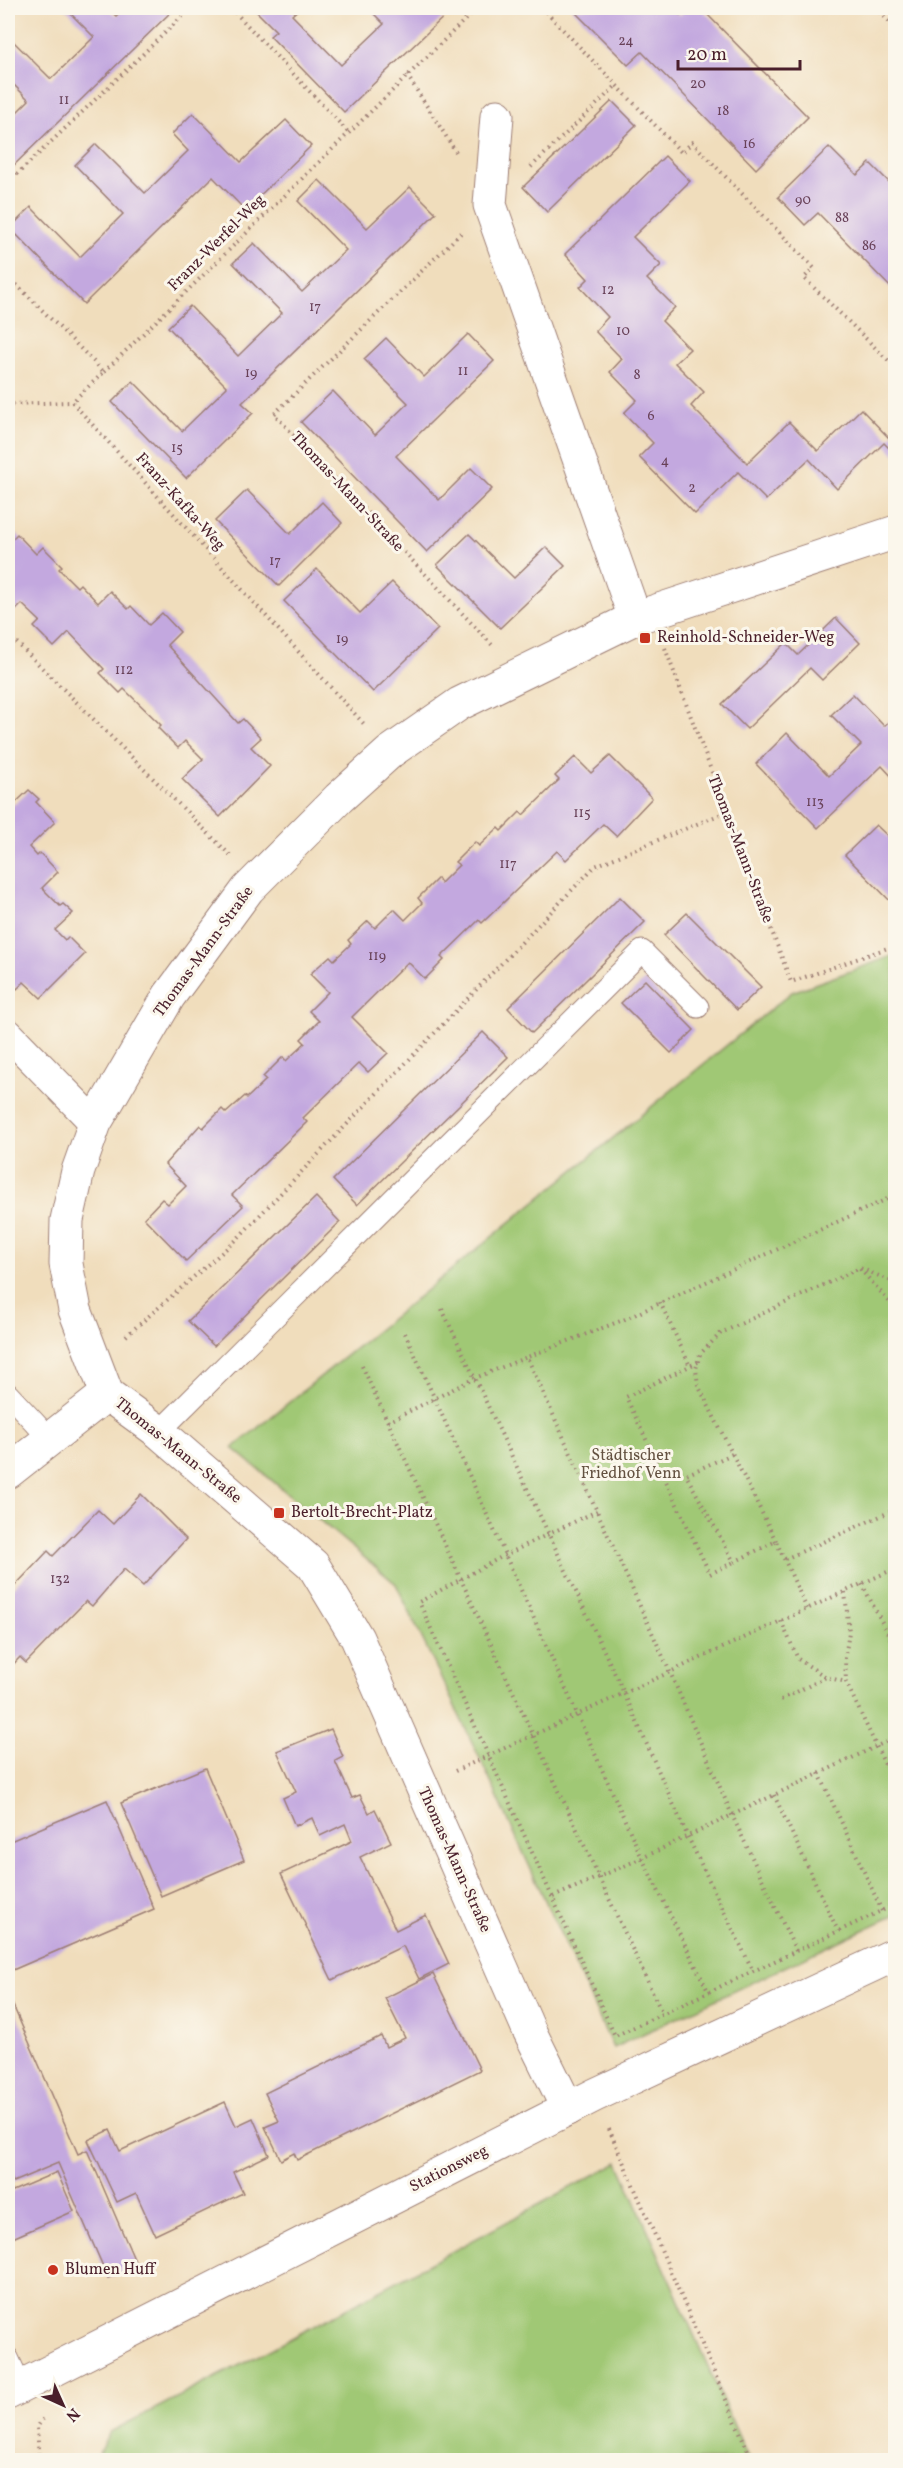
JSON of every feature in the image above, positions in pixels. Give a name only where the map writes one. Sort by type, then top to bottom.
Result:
[{"type":"street","points":[[497,116],[490,205],[644,615]]},
{"type":"street","name":"Thomas-Mann-Straße","points":[[581,2102],[524,2019],[357,1638],[313,1564],[159,1432],[107,1394],[75,1310],[66,1264],[67,1220],[78,1171],[94,1124],[169,996],[256,881],[339,798],[390,752],[459,704],[644,615],[896,532]]},
{"type":"street","points":[[8,1034],[94,1124]]},
{"type":"street","points":[[8,1472],[107,1394]]},
{"type":"street","name":"Stationsweg","points":[[12,2379],[581,2102],[896,1954]]},
{"type":"lane","points":[[159,1432],[642,951],[698,1007]]},
{"type":"lane","points":[[8,1394],[50,1438]]},
{"type":"path","points":[[8,183],[191,8]]},
{"type":"path","points":[[231,8],[348,132]]},
{"type":"path","name":"Franz-Werfel-Weg","points":[[104,372],[477,8]]},
{"type":"path","points":[[542,8],[682,153],[692,142],[814,268],[804,278],[896,368]]},
{"type":"path","points":[[875,8],[896,28]]},
{"type":"path","points":[[407,75],[458,155]]},
{"type":"path","points":[[490,205],[617,85]]},
{"type":"path","name":"Thomas-Mann-Straße","points":[[490,205],[274,414],[496,650],[513,678]]},
{"type":"path","points":[[8,276],[104,372],[72,402],[11,404],[8,407]]},
{"type":"path","name":"Franz-Kafka-Weg","points":[[72,402],[390,752]]},
{"type":"path","name":"Thomas-Mann-Straße","points":[[644,615],[726,812],[791,982],[896,945]]},
{"type":"path","points":[[8,634],[256,881]]},
{"type":"path","points":[[95,1362],[235,1241],[595,866],[726,812]]},
{"type":"path","points":[[388,1422],[475,1378],[623,1320],[896,1196]]},
{"type":"path","points":[[807,1609],[776,1541],[698,1385],[700,1354],[721,1333],[860,1268],[896,1283]]},
{"type":"path","points":[[860,1268],[896,1309]]},
{"type":"path","points":[[660,1302],[690,1366]]},
{"type":"path","points":[[442,1309],[624,1694],[687,1836],[753,1971]]},
{"type":"path","points":[[405,1333],[642,1858],[708,1991]]},
{"type":"path","points":[[527,1357],[670,1672],[732,1815],[796,1951]]},
{"type":"path","points":[[698,1362],[626,1397],[710,1574],[776,1541]]},
{"type":"path","points":[[362,1366],[662,2013]]},
{"type":"path","points":[[732,1454],[686,1475],[734,1562]]},
{"type":"path","points":[[784,1558],[896,1509]]},
{"type":"path","points":[[597,1511],[460,1578],[419,1602],[615,2036],[896,1904]]},
{"type":"path","points":[[422,1787],[896,1568]]},
{"type":"path","points":[[862,1584],[896,1649]]},
{"type":"path","points":[[844,1592],[849,1632],[845,1658],[846,1682],[896,1788]]},
{"type":"path","points":[[781,1621],[798,1659],[826,1677],[846,1682]]},
{"type":"path","points":[[781,1700],[826,1677]]},
{"type":"path","points":[[553,1897],[642,1858],[896,1737]]},
{"type":"path","points":[[819,1773],[882,1911]]},
{"type":"path","points":[[774,1795],[838,1931]]},
{"type":"path","points":[[581,2102],[600,2112],[752,2460]]},
{"type":"green space","name":"Städtischer Friedhof Venn","points":[[895,955],[895,1915],[613,2048],[483,1765],[396,1584],[233,1448],[792,992]]},
{"type":"green space","points":[[618,2162],[749,2460],[95,2460],[110,2432],[271,2349]]},
{"type":"building","points":[[65,8],[107,8],[116,16],[125,8],[175,8],[8,171],[8,121],[29,100],[8,79],[8,45],[12,40],[51,79],[94,37]]},
{"type":"building","points":[[253,8],[300,8],[292,15],[341,65],[384,24],[368,8],[453,8],[344,112],[270,36],[276,31]]},
{"type":"building","points":[[571,8],[673,8],[680,15],[687,8],[701,8],[808,117],[756,169],[642,52],[628,65]]},
{"type":"building","points":[[612,101],[636,125],[547,212],[523,187]]},
{"type":"building","points":[[193,113],[241,162],[286,120],[311,146],[245,210],[213,177],[84,304],[10,228],[31,207],[80,257],[123,214],[75,165],[96,144],[145,193],[188,151],[172,134]]},
{"type":"building","points":[[829,147],[857,175],[870,163],[896,189],[896,293],[818,213],[805,225],[778,197]]},
{"type":"building","points":[[665,156],[690,181],[633,237],[661,265],[647,279],[675,307],[662,321],[690,349],[675,363],[704,392],[691,406],[747,463],[789,422],[818,451],[861,409],[889,438],[896,432],[896,455],[884,443],[837,489],[809,459],[766,500],[738,472],[695,514],[639,457],[653,443],[624,413],[637,400],[610,372],[622,359],[595,331],[608,317],[580,287],[588,279],[565,254]]},
{"type":"building","points":[[319,180],[367,228],[410,187],[436,213],[242,403],[253,413],[186,478],[112,402],[133,381],[182,431],[227,387],[168,327],[190,306],[238,356],[282,313],[233,263],[254,243],[302,292],[346,250],[298,201]]},
{"type":"building","points":[[468,334],[494,361],[396,456],[439,500],[471,468],[492,489],[427,552],[301,422],[333,391],[375,435],[408,403],[364,359],[386,338],[424,377]]},
{"type":"building","points":[[247,490],[290,534],[322,502],[342,523],[279,586],[215,521]]},
{"type":"building","points":[[17,534],[36,554],[43,547],[62,566],[59,569],[77,587],[80,584],[98,603],[110,591],[128,609],[131,606],[149,625],[162,613],[180,632],[167,645],[238,723],[243,719],[261,738],[251,747],[270,766],[220,817],[182,779],[203,759],[185,741],[178,748],[158,728],[161,725],[124,689],[120,693],[100,673],[104,669],[69,632],[54,647],[34,627],[40,621],[22,604],[16,610],[8,600],[8,543]]},
{"type":"building","points":[[469,534],[514,578],[546,547],[565,566],[500,628],[437,565]]},
{"type":"building","points":[[317,569],[360,613],[392,582],[438,629],[373,692],[284,601]]},
{"type":"building","points":[[836,618],[860,643],[822,680],[810,668],[747,729],[722,704],[786,643],[798,655]]},
{"type":"building","points":[[853,694],[884,726],[896,715],[896,781],[882,766],[818,828],[756,764],[787,733],[829,776],[861,745],[831,715]]},
{"type":"building","points":[[610,756],[652,798],[616,836],[603,824],[566,860],[557,851],[482,923],[479,920],[441,957],[444,960],[425,979],[408,962],[352,1017],[388,1053],[368,1072],[359,1063],[303,1118],[307,1122],[232,1195],[243,1206],[186,1261],[144,1218],[162,1199],[168,1204],[186,1186],[165,1164],[200,1125],[203,1128],[222,1109],[226,1113],[245,1096],[247,1098],[266,1080],[263,1077],[283,1057],[286,1061],[305,1043],[301,1039],[319,1021],[309,1011],[328,992],[310,974],[330,956],[334,960],[351,944],[348,940],[368,921],[375,928],[394,909],[405,920],[422,903],[418,898],[438,878],[441,883],[459,865],[455,862],[475,842],[479,846],[498,828],[501,831],[520,812],[523,815],[559,780],[555,776],[575,757],[591,773]]},
{"type":"building","points":[[29,790],[39,799],[36,802],[55,822],[29,847],[37,856],[40,853],[58,872],[42,888],[60,906],[63,904],[73,913],[55,930],[65,940],[68,937],[85,954],[41,998],[24,982],[17,989],[8,980],[8,803],[11,807]]},
{"type":"building","points":[[876,825],[896,844],[896,907],[845,855]]},
{"type":"building","points":[[620,897],[645,922],[532,1033],[508,1008]]},
{"type":"building","points":[[687,913],[761,987],[737,1010],[664,935]]},
{"type":"building","points":[[645,980],[694,1030],[671,1053],[621,1003]]},
{"type":"building","points":[[483,1032],[508,1057],[357,1205],[333,1180]]},
{"type":"building","points":[[316,1197],[340,1222],[214,1346],[188,1321]]},
{"type":"building","points":[[141,1494],[186,1539],[143,1586],[124,1569],[92,1606],[86,1601],[26,1663],[20,1657],[8,1670],[8,1593],[48,1551],[53,1556],[98,1510],[113,1524]]},
{"type":"building","points":[[331,1729],[343,1757],[335,1761],[352,1798],[360,1795],[369,1813],[375,1809],[391,1842],[360,1857],[396,1930],[426,1915],[449,1964],[419,1979],[403,1946],[332,1980],[281,1874],[352,1841],[345,1824],[320,1836],[312,1818],[295,1826],[283,1798],[296,1792],[277,1751]]},
{"type":"building","points":[[205,1768],[244,1860],[161,1896],[121,1803]]},
{"type":"building","points":[[107,1800],[154,1909],[8,1972],[8,1842]]},
{"type":"building","points":[[433,1974],[480,2070],[297,2160],[294,2153],[281,2160],[265,2127],[279,2121],[265,2093],[381,2036],[386,2047],[405,2038],[385,1998]]},
{"type":"building","points":[[8,1994],[78,2154],[87,2150],[137,2266],[108,2278],[58,2163],[13,2182],[8,2169]]},
{"type":"building","points":[[225,2102],[236,2126],[253,2118],[269,2155],[233,2172],[243,2193],[155,2235],[136,2193],[117,2202],[88,2140],[110,2130],[120,2151]]},
{"type":"building","points":[[57,2172],[74,2211],[8,2240],[8,2193]]},
{"type":"place","name":"Reinhold-Schneider-Weg","points":[[645,638]]},
{"type":"place","name":"Bertolt-Brecht-Platz","points":[[279,1513]]},
{"type":"place","name":"Blumen Huff","points":[[53,2270]]}]
